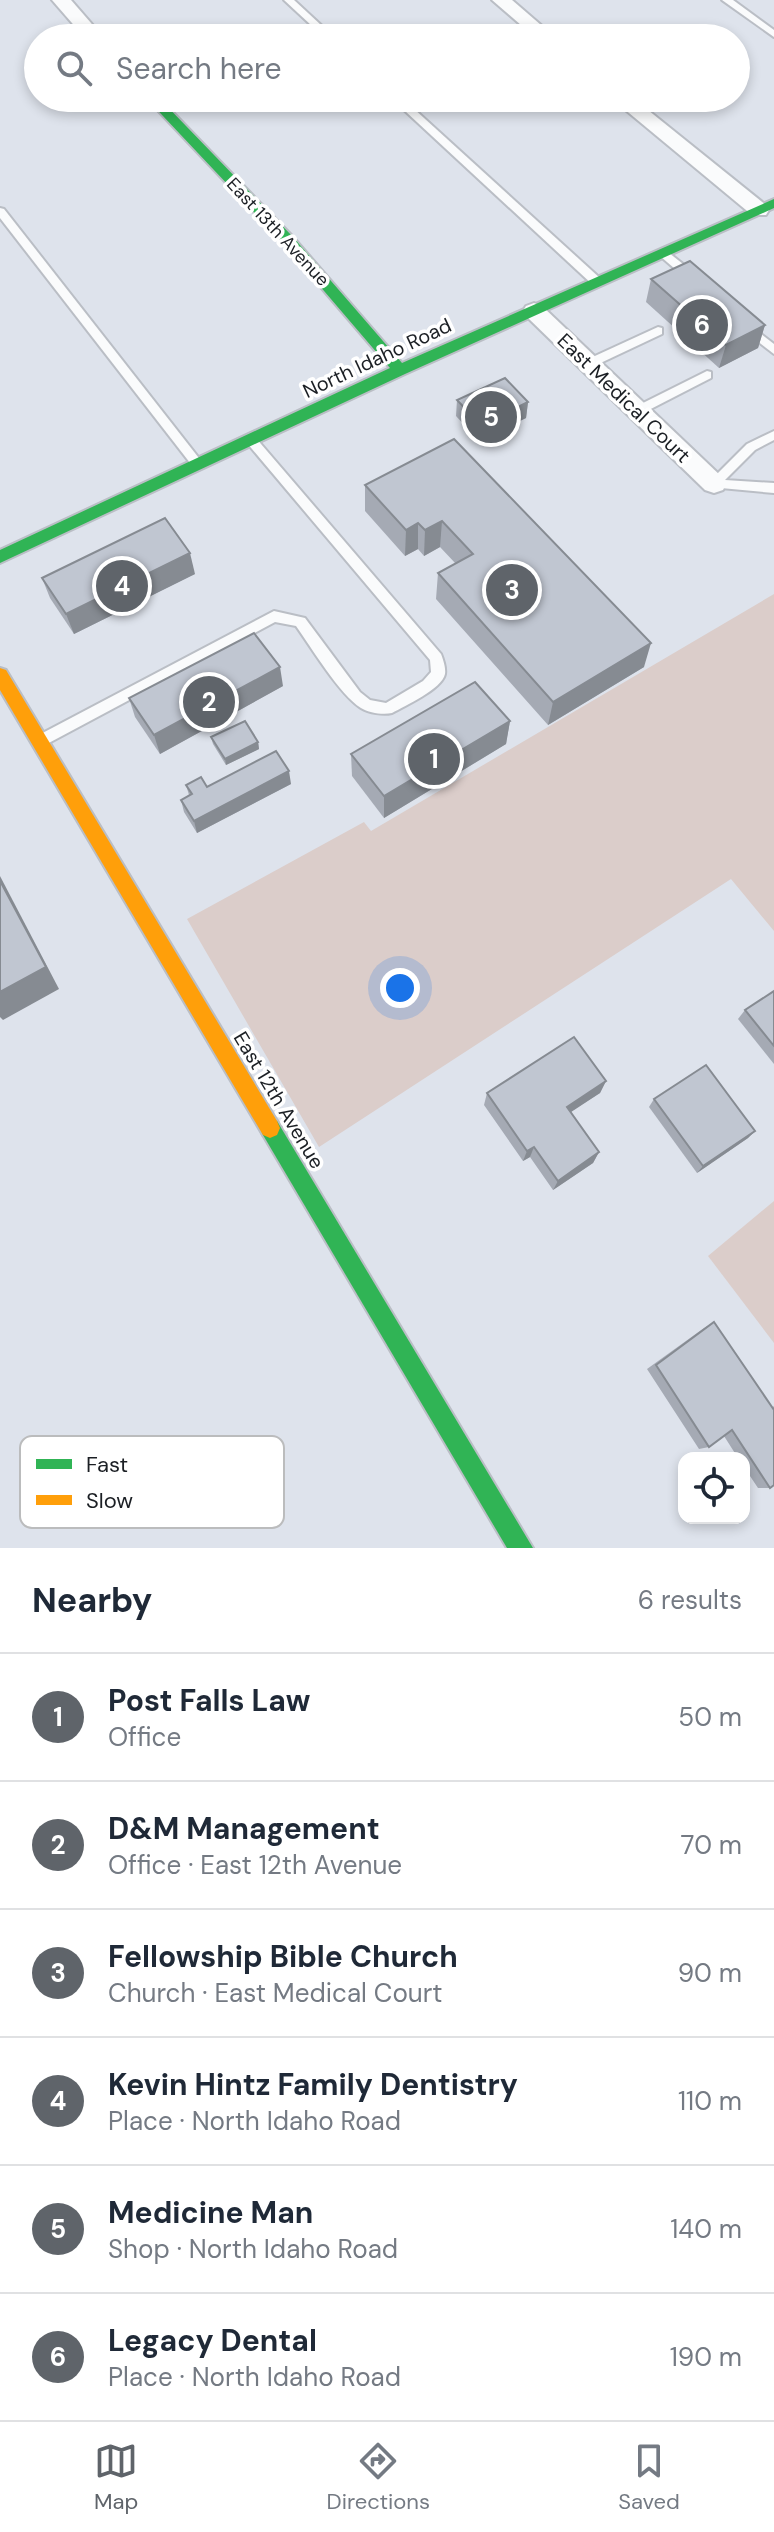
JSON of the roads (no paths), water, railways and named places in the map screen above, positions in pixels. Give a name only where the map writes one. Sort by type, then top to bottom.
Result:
[{"type":"street","points":[[61,0],[82,24]]},
{"type":"street","points":[[501,0],[530,24]]},
{"type":"street","name":"East 13th Avenue","points":[[165,112],[288,240],[400,370]]},
{"type":"street","points":[[640,112],[766,207]]},
{"type":"street","name":"North Idaho Road","points":[[0,557],[400,370],[766,207]]},
{"type":"street","name":"East Medical Court","points":[[534,311],[714,484]]},
{"type":"street","name":"East 12th Avenue","points":[[0,675],[521,1548]]},
{"type":"lane","points":[[289,0],[315,24]]},
{"type":"lane","points":[[727,0],[774,34]]},
{"type":"lane","points":[[411,112],[597,282]]},
{"type":"lane","points":[[0,211],[198,465]]},
{"type":"lane","points":[[664,253],[699,283]]},
{"type":"lane","points":[[742,322],[774,350]]},
{"type":"lane","points":[[588,364],[658,331]]},
{"type":"lane","points":[[637,411],[707,375]]},
{"type":"lane","points":[[714,484],[751,447],[774,435]]},
{"type":"lane","points":[[39,741],[274,616],[300,622],[355,696],[367,705],[387,709],[428,685],[438,674],[436,658],[251,440]]},
{"type":"lane","points":[[714,484],[774,488]]},
{"type":"place","name":"Legacy Dental","points":[[702,325]]},
{"type":"place","name":"Medicine Man","points":[[491,417]]},
{"type":"place","name":"Kevin Hintz Family Dentistry","points":[[122,586]]},
{"type":"place","name":"Fellowship Bible Church","points":[[512,590]]},
{"type":"place","name":"D&M Management","points":[[209,702]]},
{"type":"place","name":"Post Falls Law","points":[[434,759]]}]
